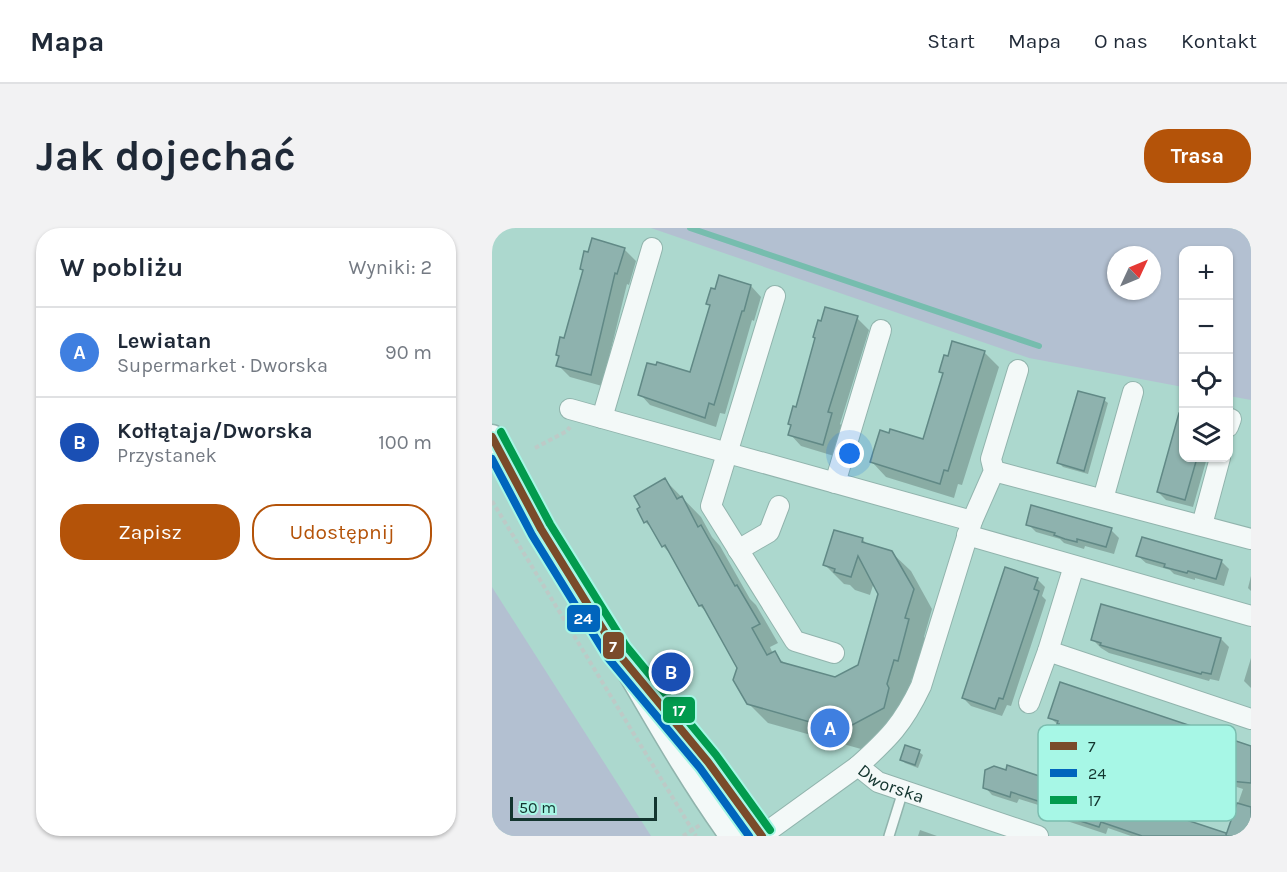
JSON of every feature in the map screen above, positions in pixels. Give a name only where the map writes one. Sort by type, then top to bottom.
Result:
[{"type":"street","points":[[602,418],[652,248]]},
{"type":"street","points":[[775,296],[711,506],[795,641],[834,653]]},
{"type":"street","points":[[835,483],[881,330]]},
{"type":"street","points":[[858,766],[890,737],[909,712],[921,686],[970,528],[994,471],[991,459],[1018,370]]},
{"type":"street","points":[[1104,499],[1133,392]]},
{"type":"street","points":[[574,410],[835,483],[1074,566],[1251,616]]},
{"type":"street","points":[[492,437],[541,529],[689,773],[732,836]]},
{"type":"street","points":[[1202,525],[1219,462]]},
{"type":"street","points":[[994,471],[1251,539]]},
{"type":"street","points":[[738,550],[769,532],[778,506]]},
{"type":"street","points":[[1029,703],[1048,651],[1074,566]]},
{"type":"street","points":[[1048,651],[1251,719]]},
{"type":"street","points":[[617,652],[708,762],[761,836]]},
{"type":"street","name":"Dworska","points":[[761,836],[858,766],[878,782],[1038,836]]},
{"type":"lane","points":[[889,836],[903,791]]},
{"type":"path","points":[[535,448],[567,431],[574,410]]},
{"type":"path","points":[[492,501],[696,836]]},
{"type":"shaded area","points":[[651,228],[1251,228],[1251,400],[1233,397],[1233,246],[1179,246],[1179,386],[1029,358]]},
{"type":"shaded area","points":[[492,587],[651,836],[492,836]]},
{"type":"building","points":[[592,238],[625,248],[617,274],[615,273],[591,375],[556,366],[559,356],[556,355],[560,337],[564,338],[583,270],[580,269],[584,251],[588,252]]},
{"type":"building","points":[[719,275],[751,285],[714,405],[709,403],[705,418],[638,395],[647,363],[656,365],[657,362],[690,372],[710,305],[706,304],[711,288],[715,289]]},
{"type":"building","points":[[825,307],[858,316],[828,412],[832,413],[823,445],[788,435],[791,425],[788,424],[793,406],[796,407],[818,320],[821,321]]},
{"type":"building","points":[[952,341],[985,351],[948,471],[944,470],[940,484],[870,462],[880,430],[889,433],[890,429],[923,439],[943,373],[939,372],[944,355],[948,356]]},
{"type":"building","points":[[1078,391],[1105,398],[1084,471],[1057,463]]},
{"type":"building","points":[[1179,413],[1179,462],[1196,462],[1185,500],[1157,492]]},
{"type":"building","points":[[665,478],[677,499],[682,496],[698,527],[701,525],[735,586],[737,585],[760,624],[752,628],[767,655],[775,651],[781,662],[835,677],[858,665],[878,594],[858,556],[851,577],[834,572],[835,569],[823,565],[834,530],[863,538],[862,542],[892,551],[914,589],[905,618],[909,619],[898,661],[894,660],[887,684],[889,688],[884,708],[841,731],[747,704],[733,680],[737,668],[702,605],[699,606],[665,545],[662,547],[647,521],[644,523],[637,509],[640,507],[634,496]]},
{"type":"building","points":[[1031,505],[1112,528],[1106,547],[1077,539],[1077,542],[1065,539],[1054,535],[1055,533],[1026,525]]},
{"type":"building","points":[[1142,537],[1222,560],[1216,579],[1164,567],[1165,564],[1136,556]]},
{"type":"building","points":[[1005,567],[1038,578],[1034,589],[1039,591],[1003,699],[999,698],[995,709],[962,698]]},
{"type":"building","points":[[1101,604],[1221,638],[1211,674],[1202,672],[1201,674],[1100,645],[1101,643],[1091,640]]},
{"type":"building","points":[[1060,682],[1188,725],[1059,725],[1058,721],[1048,718]]},
{"type":"building","points":[[1236,741],[1251,746],[1251,783],[1236,782]]},
{"type":"building","points":[[905,745],[920,750],[915,765],[900,760]]},
{"type":"building","points":[[1007,765],[1038,776],[1038,801],[1011,792],[1010,797],[983,788],[985,770],[994,766],[1006,770]]},
{"type":"building","points":[[1237,803],[1251,807],[1251,836],[1142,836],[1101,822],[1099,827],[1080,821],[1190,821],[1226,833],[1226,835],[1231,821],[1236,821]]},
{"type":"waterway","points":[[690,228],[1039,346]]},
{"type":"transit line","name":"17","points":[[501,432],[550,524],[626,646],[716,755],[770,830]]},
{"type":"transit line","name":"7","points":[[492,437],[541,529],[617,652],[708,762],[762,836]]},
{"type":"transit line","name":"24","points":[[492,459],[532,535],[608,658],[700,768],[749,836]]},
{"type":"place","name":"Kołłątaja/Dworska","points":[[671,672]]},
{"type":"place","name":"Lewiatan","points":[[830,728]]}]
